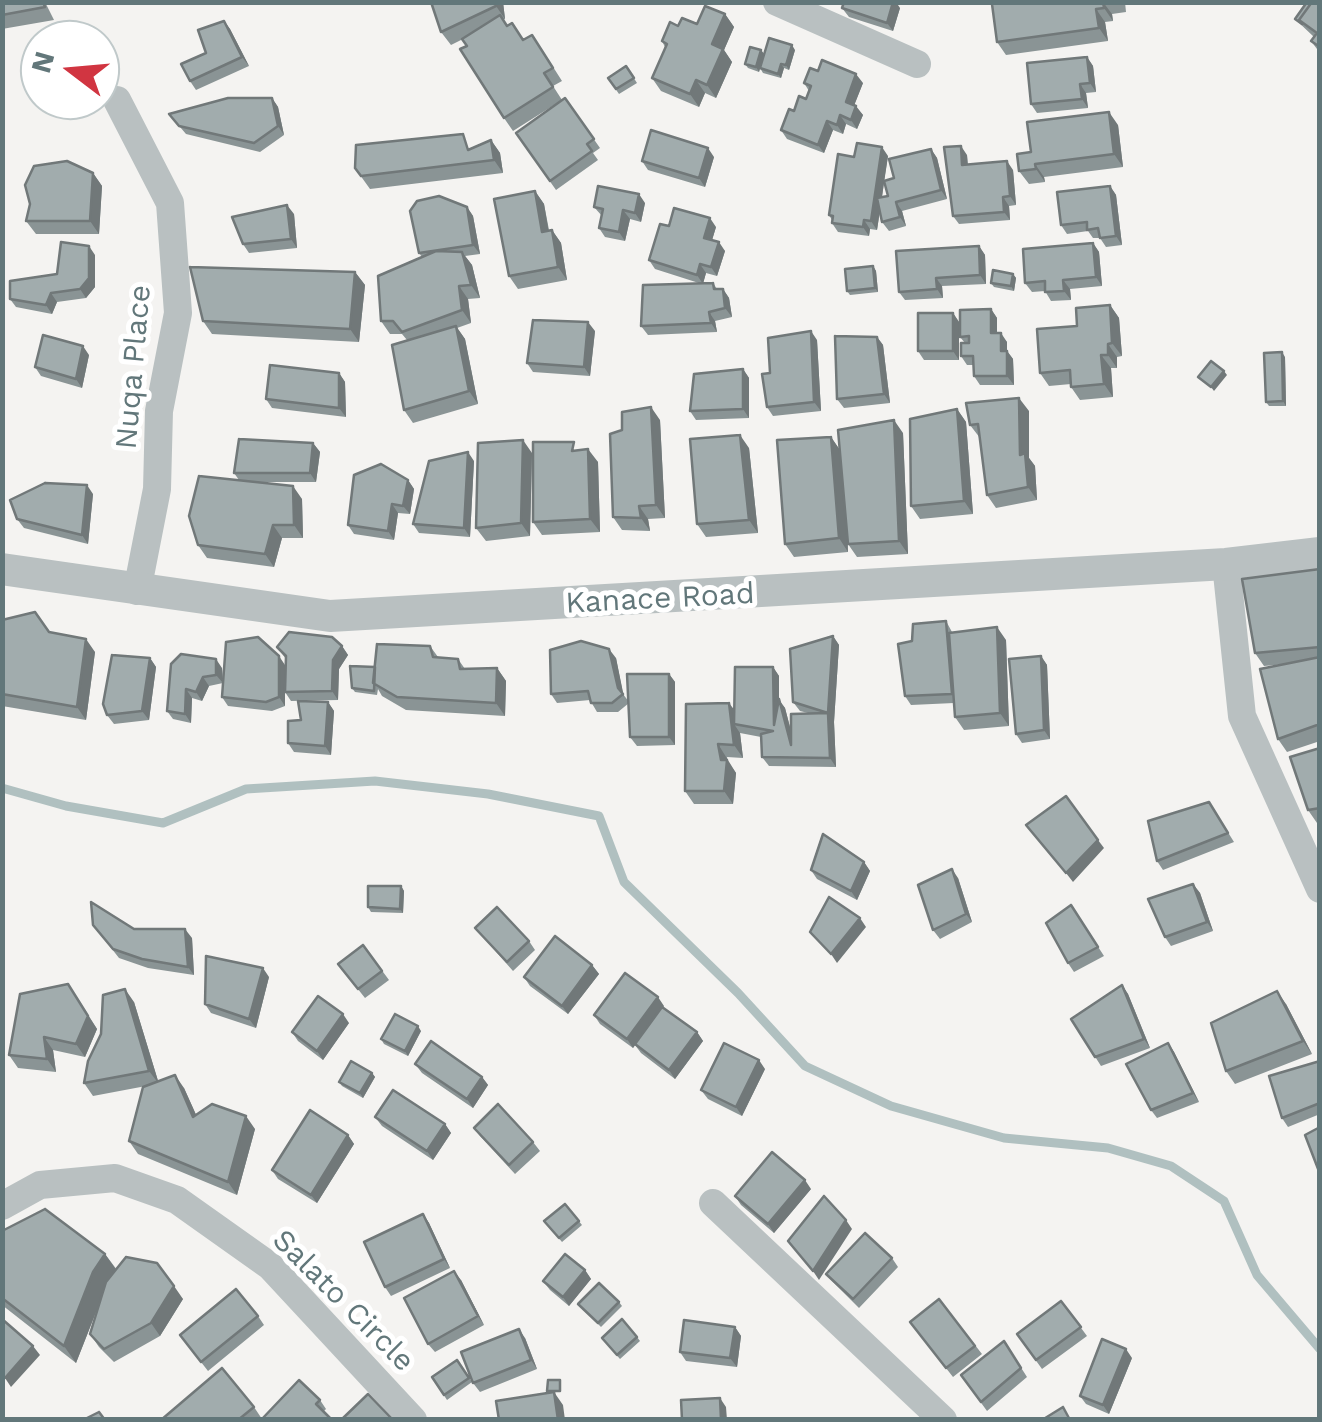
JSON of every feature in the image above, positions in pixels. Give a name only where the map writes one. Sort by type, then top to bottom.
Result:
[{"type":"street","points":[[776,2],[917,64]]},
{"type":"street","name":"Nuqa Place","points":[[120,106],[170,203],[178,313],[160,411],[157,488],[137,591]]},
{"type":"street","name":"Kanace Road","points":[[2,569],[330,616],[1226,564],[1320,554]]},
{"type":"street","points":[[1226,564],[1242,716],[1320,889]]},
{"type":"street","name":"Salato Circle","points":[[2,1206],[40,1185],[115,1178],[177,1200],[270,1266],[413,1420]]},
{"type":"street","points":[[713,1203],[943,1420]]},
{"type":"building","points":[[2,2],[43,2],[45,7],[2,15]]},
{"type":"building","points":[[431,2],[495,2],[496,6],[441,32]]},
{"type":"building","points":[[844,2],[893,2],[887,23],[842,8]]},
{"type":"building","points":[[1103,2],[1104,8],[1096,9],[1099,28],[997,42],[992,4]]},
{"type":"building","points":[[1307,2],[1312,2],[1299,20],[1302,24],[1295,19]]},
{"type":"building","points":[[1312,2],[1320,2],[1320,47],[1311,41],[1317,33],[1299,20]]},
{"type":"building","points":[[705,6],[725,14],[712,44],[723,49],[707,85],[696,80],[690,94],[652,78],[667,44],[662,41],[670,22],[678,26],[682,18],[697,24]]},
{"type":"building","points":[[500,15],[507,26],[512,23],[523,40],[532,35],[553,68],[544,73],[553,87],[504,118],[460,49],[467,46],[462,39]]},
{"type":"building","points":[[224,21],[242,57],[190,81],[181,64],[206,53],[198,30]]},
{"type":"building","points":[[769,38],[792,45],[786,65],[781,64],[778,74],[760,68]]},
{"type":"building","points":[[750,47],[761,50],[756,67],[745,64]]},
{"type":"building","points":[[1087,57],[1090,83],[1080,84],[1082,99],[1031,104],[1027,63]]},
{"type":"building","points":[[822,60],[856,74],[846,102],[856,106],[851,120],[840,115],[837,125],[827,121],[818,145],[781,130],[799,96],[806,99],[811,86],[804,83],[810,68],[818,71]]},
{"type":"building","points":[[626,66],[634,78],[616,89],[608,78]]},
{"type":"building","points":[[228,98],[272,98],[278,126],[254,143],[179,126],[169,114]]},
{"type":"building","points":[[565,98],[594,139],[587,144],[592,151],[550,181],[516,133]]},
{"type":"building","points":[[1109,112],[1114,154],[1035,164],[1036,169],[1019,171],[1017,154],[1031,152],[1027,122]]},
{"type":"building","points":[[651,130],[708,148],[699,178],[642,161]]},
{"type":"building","points":[[463,134],[468,150],[491,140],[494,160],[361,176],[355,168],[356,145]]},
{"type":"building","points":[[857,143],[882,147],[871,221],[864,220],[863,227],[832,223],[833,216],[829,215],[838,154],[854,157]]},
{"type":"building","points":[[961,146],[962,165],[1007,161],[1010,196],[1003,197],[1004,212],[953,216],[944,147]]},
{"type":"building","points":[[931,149],[941,190],[896,202],[900,217],[882,222],[877,198],[888,196],[884,181],[894,178],[889,159]]},
{"type":"building","points":[[67,161],[93,173],[90,221],[26,221],[30,204],[25,185],[34,166]]},
{"type":"building","points":[[598,186],[639,194],[635,213],[623,210],[619,232],[599,228],[603,209],[594,207]]},
{"type":"building","points":[[1110,186],[1116,236],[1100,238],[1098,228],[1087,230],[1087,222],[1061,225],[1057,192]]},
{"type":"building","points":[[535,191],[542,232],[552,230],[558,267],[509,276],[494,199]]},
{"type":"building","points":[[439,196],[467,207],[473,245],[419,253],[410,211],[417,201]]},
{"type":"building","points":[[287,205],[291,239],[243,244],[232,217]]},
{"type":"building","points":[[674,208],[710,218],[704,238],[719,242],[711,267],[700,264],[697,275],[649,260],[660,224],[669,226]]},
{"type":"building","points":[[61,242],[89,246],[89,278],[80,289],[51,293],[46,305],[10,299],[10,281],[57,274]]},
{"type":"building","points":[[1093,243],[1096,277],[1063,280],[1064,291],[1045,292],[1045,281],[1025,283],[1023,249]]},
{"type":"building","points":[[979,246],[980,275],[936,278],[937,289],[899,292],[896,251]]},
{"type":"building","points":[[436,251],[462,252],[471,285],[459,286],[462,310],[402,332],[393,321],[381,321],[378,276]]},
{"type":"building","points":[[873,266],[875,288],[847,291],[845,269]]},
{"type":"building","points":[[190,267],[355,272],[350,329],[203,321]]},
{"type":"building","points":[[993,270],[1013,274],[1011,286],[991,283]]},
{"type":"building","points":[[713,283],[714,289],[723,289],[725,308],[709,312],[711,323],[641,326],[643,285]]},
{"type":"building","points":[[1110,305],[1112,343],[1108,344],[1108,355],[1101,355],[1104,384],[1071,387],[1070,370],[1040,373],[1037,329],[1077,326],[1076,308]]},
{"type":"building","points":[[991,309],[991,333],[1001,333],[1001,351],[1007,351],[1007,376],[974,376],[973,356],[961,356],[961,343],[969,343],[969,336],[960,337],[960,310]]},
{"type":"building","points":[[918,313],[953,313],[953,351],[918,351]]},
{"type":"building","points":[[533,320],[588,322],[584,367],[527,363]]},
{"type":"building","points":[[456,326],[469,391],[404,410],[392,345]]},
{"type":"building","points":[[811,331],[814,402],[767,407],[762,374],[770,373],[768,338]]},
{"type":"building","points":[[43,335],[83,346],[76,379],[35,367]]},
{"type":"building","points":[[835,336],[877,337],[884,394],[837,399]]},
{"type":"building","points":[[1282,352],[1283,401],[1266,402],[1264,353]]},
{"type":"building","points":[[1211,361],[1224,371],[1211,387],[1198,377]]},
{"type":"building","points":[[270,365],[339,373],[339,408],[266,399]]},
{"type":"building","points":[[743,369],[743,409],[690,411],[694,374]]},
{"type":"building","points":[[1019,398],[1020,455],[1025,453],[1028,487],[987,495],[978,424],[970,425],[966,403]]},
{"type":"building","points":[[651,407],[656,505],[639,506],[641,518],[613,517],[610,434],[622,430],[622,412]]},
{"type":"building","points":[[957,409],[964,501],[911,506],[910,419]]},
{"type":"building","points":[[894,420],[899,541],[848,544],[838,430]]},
{"type":"building","points":[[740,435],[749,520],[697,524],[690,439]]},
{"type":"building","points":[[831,437],[839,538],[785,544],[777,440]]},
{"type":"building","points":[[239,439],[313,443],[310,473],[234,473]]},
{"type":"building","points":[[523,440],[521,523],[476,528],[478,443]]},
{"type":"building","points":[[533,442],[574,442],[572,451],[588,449],[590,519],[533,522]]},
{"type":"building","points":[[468,452],[464,528],[413,524],[429,461]]},
{"type":"building","points":[[381,464],[408,480],[403,506],[392,504],[388,531],[348,525],[354,475]]},
{"type":"building","points":[[199,476],[293,486],[294,525],[273,525],[265,554],[198,545],[189,516]]},
{"type":"building","points":[[45,483],[87,485],[82,535],[17,519],[10,500]]},
{"type":"building","points":[[1320,569],[1320,647],[1255,653],[1242,579]]},
{"type":"building","points":[[35,612],[49,632],[86,639],[77,707],[2,694],[2,620]]},
{"type":"building","points":[[946,621],[952,694],[905,696],[898,644],[912,641],[913,624]]},
{"type":"building","points":[[997,627],[1000,713],[955,717],[949,633]]},
{"type":"building","points":[[289,632],[332,637],[342,646],[333,660],[332,691],[285,692],[286,656],[277,647]]},
{"type":"building","points":[[833,636],[828,713],[793,702],[790,649]]},
{"type":"building","points":[[258,637],[279,656],[279,697],[266,702],[222,697],[226,642]]},
{"type":"building","points":[[581,641],[609,649],[623,694],[612,703],[591,703],[588,691],[551,694],[550,650]]},
{"type":"building","points":[[377,644],[430,646],[433,657],[458,659],[460,669],[497,668],[496,703],[397,697],[373,683]]},
{"type":"building","points":[[181,654],[216,659],[216,675],[203,677],[196,692],[186,689],[185,714],[167,711],[171,664]]},
{"type":"building","points":[[112,655],[150,658],[142,711],[107,715],[103,704]]},
{"type":"building","points":[[1041,656],[1044,730],[1016,734],[1009,659]]},
{"type":"building","points":[[1320,657],[1320,724],[1278,739],[1260,669]]},
{"type":"building","points":[[350,666],[375,667],[374,691],[352,688]]},
{"type":"building","points":[[735,667],[773,667],[774,725],[779,699],[791,745],[791,714],[828,713],[830,758],[762,757],[761,734],[773,731],[734,724]]},
{"type":"building","points":[[627,674],[669,674],[669,737],[630,737]]},
{"type":"building","points":[[298,701],[328,702],[325,746],[288,743],[288,721],[301,720]]},
{"type":"building","points":[[729,703],[734,745],[718,744],[721,760],[727,760],[724,791],[685,791],[686,704]]},
{"type":"building","points":[[1320,748],[1320,808],[1308,810],[1290,757]]},
{"type":"building","points":[[1066,796],[1098,840],[1066,873],[1026,825]]},
{"type":"building","points":[[1209,802],[1228,833],[1157,861],[1148,821]]},
{"type":"building","points":[[823,834],[864,862],[851,891],[811,870]]},
{"type":"building","points":[[952,869],[966,914],[933,930],[918,885]]},
{"type":"building","points":[[1193,884],[1207,922],[1165,937],[1148,899]]},
{"type":"building","points":[[368,886],[401,886],[400,909],[368,907]]},
{"type":"building","points":[[829,897],[860,918],[831,954],[810,932]]},
{"type":"building","points":[[91,902],[134,929],[185,929],[188,967],[113,949],[93,925]]},
{"type":"building","points":[[1071,905],[1098,947],[1068,963],[1046,923]]},
{"type":"building","points":[[497,907],[529,941],[507,962],[475,928]]},
{"type":"building","points":[[555,936],[592,965],[562,1006],[524,977]]},
{"type":"building","points":[[363,945],[382,971],[358,989],[338,964]]},
{"type":"building","points":[[206,956],[263,968],[249,1019],[205,1004]]},
{"type":"building","points":[[625,973],[658,997],[627,1039],[594,1015]]},
{"type":"building","points":[[68,984],[88,1016],[76,1044],[44,1037],[47,1059],[9,1055],[20,994]]},
{"type":"building","points":[[1122,985],[1144,1039],[1095,1057],[1071,1019]]},
{"type":"building","points":[[125,989],[149,1071],[84,1083],[88,1061],[101,1034],[103,995]]},
{"type":"building","points":[[1277,991],[1303,1041],[1226,1071],[1211,1023]]},
{"type":"building","points":[[318,996],[343,1014],[317,1051],[292,1032]]},
{"type":"building","points":[[662,1007],[697,1032],[669,1070],[635,1044]]},
{"type":"building","points":[[395,1014],[418,1026],[405,1051],[381,1039]]},
{"type":"building","points":[[431,1041],[482,1077],[467,1099],[415,1064]]},
{"type":"building","points":[[724,1043],[759,1060],[736,1107],[701,1090]]},
{"type":"building","points":[[1168,1043],[1193,1093],[1151,1110],[1126,1064]]},
{"type":"building","points":[[351,1061],[372,1073],[360,1093],[339,1082]]},
{"type":"building","points":[[1320,1061],[1320,1103],[1282,1118],[1269,1076]]},
{"type":"building","points":[[175,1075],[193,1117],[212,1104],[246,1116],[228,1182],[129,1141],[143,1087]]},
{"type":"building","points":[[393,1090],[445,1124],[427,1151],[375,1117]]},
{"type":"building","points":[[498,1104],[533,1142],[509,1165],[474,1128]]},
{"type":"building","points":[[310,1110],[348,1135],[311,1195],[272,1170]]},
{"type":"building","points":[[1320,1127],[1320,1174],[1305,1135]]},
{"type":"building","points":[[772,1152],[805,1180],[768,1224],[735,1196]]},
{"type":"building","points":[[824,1196],[846,1220],[813,1271],[788,1241]]},
{"type":"building","points":[[565,1204],[579,1221],[559,1238],[544,1221]]},
{"type":"building","points":[[45,1209],[105,1254],[93,1272],[64,1346],[2,1298],[2,1231]]},
{"type":"building","points":[[423,1214],[444,1259],[385,1287],[364,1242]]},
{"type":"building","points":[[865,1233],[892,1258],[853,1299],[826,1274]]},
{"type":"building","points":[[565,1254],[585,1270],[563,1297],[543,1281]]},
{"type":"building","points":[[126,1257],[157,1263],[174,1286],[151,1323],[104,1349],[90,1334],[106,1282]]},
{"type":"building","points":[[454,1271],[478,1316],[428,1344],[404,1298]]},
{"type":"building","points":[[599,1283],[619,1302],[598,1323],[578,1304]]},
{"type":"building","points":[[236,1289],[258,1316],[201,1362],[180,1335]]},
{"type":"building","points":[[939,1299],[975,1346],[946,1368],[910,1322]]},
{"type":"building","points":[[1061,1301],[1081,1327],[1036,1360],[1017,1334]]},
{"type":"building","points":[[2,1319],[33,1346],[5,1378],[2,1376]]},
{"type":"building","points":[[622,1319],[637,1337],[617,1355],[602,1338]]},
{"type":"building","points":[[684,1320],[735,1327],[730,1358],[680,1352]]},
{"type":"building","points":[[519,1329],[531,1360],[473,1383],[461,1352]]},
{"type":"building","points":[[1102,1339],[1126,1349],[1103,1405],[1080,1396]]},
{"type":"building","points":[[1004,1341],[1021,1368],[981,1402],[961,1375]]},
{"type":"building","points":[[457,1360],[469,1378],[444,1395],[432,1377]]},
{"type":"building","points":[[222,1368],[254,1407],[238,1420],[161,1420]]},
{"type":"building","points":[[299,1380],[320,1400],[316,1404],[332,1420],[261,1420]]},
{"type":"building","points":[[548,1380],[560,1380],[560,1391],[547,1391]]},
{"type":"building","points":[[554,1392],[558,1420],[499,1420],[496,1401]]},
{"type":"building","points":[[368,1394],[393,1420],[341,1420]]},
{"type":"building","points":[[720,1398],[721,1420],[682,1420],[681,1400]]},
{"type":"building","points":[[1063,1407],[1070,1420],[1042,1420]]},
{"type":"building","points":[[99,1412],[105,1420],[83,1420]]},
{"type":"waterway","points":[[2,788],[66,806],[163,823],[246,789],[375,781],[488,794],[599,816],[624,882],[738,993],[805,1066],[891,1106],[1004,1138],[1108,1148],[1171,1166],[1224,1201],[1257,1275],[1320,1349]]}]
